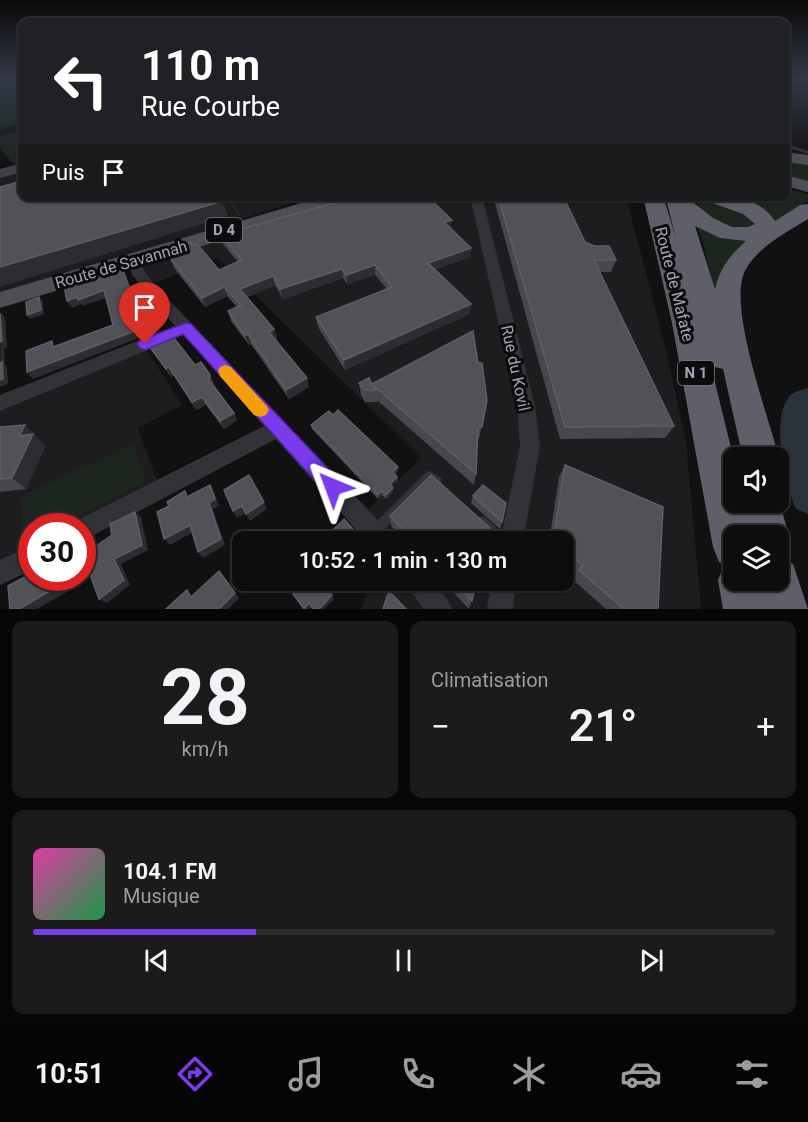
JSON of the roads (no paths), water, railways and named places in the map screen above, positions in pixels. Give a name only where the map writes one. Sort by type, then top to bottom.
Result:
[{"type":"highway","name":"Route de Mafate","points":[[666,201],[744,447]]},
{"type":"highway","name":"Route de Mafate","points":[[666,201],[686,323],[729,525]]},
{"type":"highway","points":[[670,201],[726,233],[744,235],[764,229],[766,224],[764,219],[751,210],[723,201]]},
{"type":"highway","points":[[758,447],[731,336],[727,289],[731,273],[739,262],[764,239],[789,201]]},
{"type":"highway","points":[[743,591],[746,609]]},
{"type":"highway","points":[[781,591],[785,609]]},
{"type":"main road","name":"Route de Savannah","points":[[0,298],[319,201]]},
{"type":"main road","name":"Route de Savannah","points":[[0,298],[330,201]]},
{"type":"street","points":[[0,174],[18,168]]},
{"type":"street","name":"Rue du Kovil","points":[[477,201],[526,406],[530,446],[512,531]]},
{"type":"street","points":[[135,260],[137,272],[149,287],[277,429],[374,531]]},
{"type":"street","points":[[0,403],[186,328]]},
{"type":"street","points":[[96,523],[277,429]]},
{"type":"street","points":[[0,573],[18,564]]},
{"type":"street","points":[[425,591],[439,609]]},
{"type":"street","points":[[500,609],[502,591]]},
{"type":"lane","points":[[383,531],[430,476],[446,490]]},
{"type":"lane","points":[[470,512],[491,531]]},
{"type":"waterway","points":[[808,400],[800,405],[796,441],[798,462],[808,497]]}]
